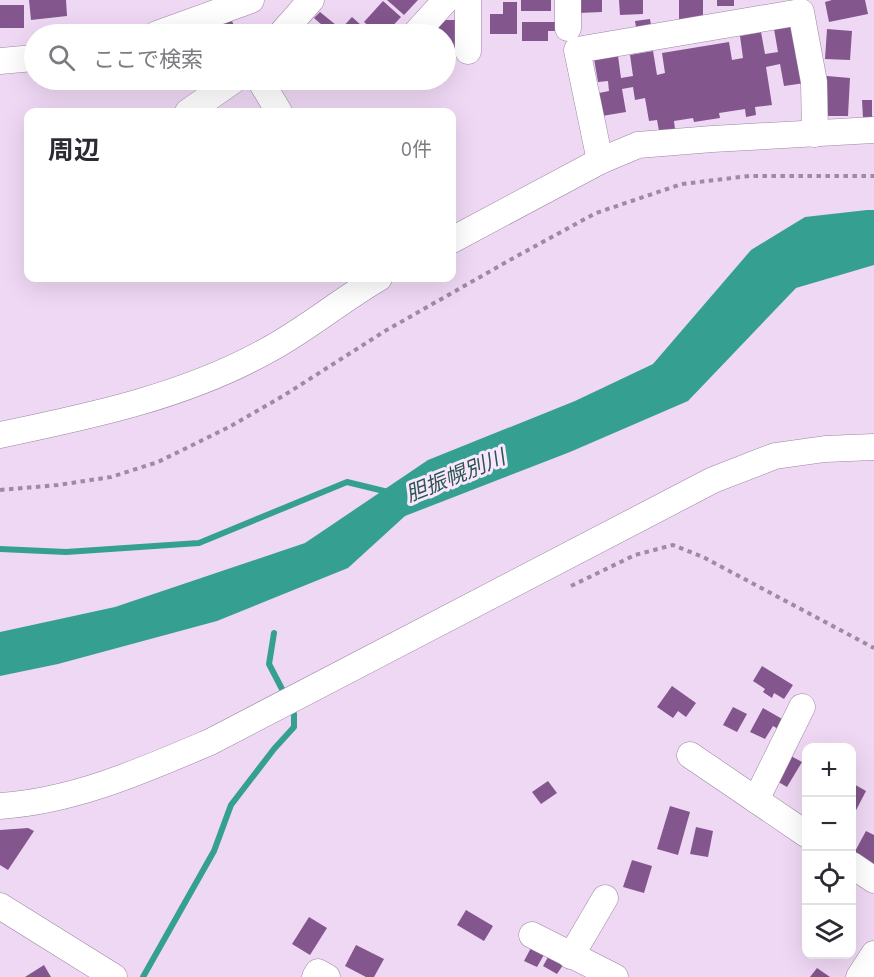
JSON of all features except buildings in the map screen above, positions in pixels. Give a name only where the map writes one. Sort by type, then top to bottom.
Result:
[{"type":"street","points":[[185,24],[251,0]]},
{"type":"street","points":[[290,24],[311,0]]},
{"type":"street","points":[[424,24],[446,0]]},
{"type":"street","points":[[468,0],[468,51]]},
{"type":"street","points":[[568,0],[568,28]]},
{"type":"street","points":[[600,161],[577,50],[801,12],[814,82],[815,134]]},
{"type":"street","points":[[0,61],[24,59]]},
{"type":"street","points":[[194,108],[220,90]]},
{"type":"street","points":[[266,90],[277,108]]},
{"type":"street","points":[[456,238],[600,161],[638,145],[874,130]]},
{"type":"street","points":[[0,435],[84,417],[152,399],[211,377],[268,350],[372,282]]},
{"type":"street","points":[[0,806],[30,804],[104,785],[139,773],[210,742],[713,480],[775,456],[825,449],[874,447]]},
{"type":"street","points":[[756,800],[802,707]]},
{"type":"street","points":[[690,755],[802,831]]},
{"type":"street","points":[[856,867],[874,880]]},
{"type":"street","points":[[571,956],[605,898]]},
{"type":"street","points":[[0,906],[114,977]]},
{"type":"street","points":[[532,935],[615,977]]},
{"type":"street","points":[[859,977],[874,954]]},
{"type":"street","points":[[315,977],[318,972],[327,977]]},
{"type":"path","points":[[0,490],[111,477],[158,462],[229,427],[386,331],[596,213],[681,184],[749,176],[874,176]]},
{"type":"path","points":[[572,586],[635,555],[673,545],[704,556],[874,648]]},
{"type":"water","name":"胆振幌別川","points":[[874,210],[874,265],[796,288],[688,401],[570,452],[405,516],[348,568],[217,621],[58,664],[0,676],[0,632],[115,607],[305,543],[428,460],[575,401],[653,364],[751,250],[805,217]]},
{"type":"waterway","points":[[0,549],[66,552],[199,543],[347,482],[388,492]]},
{"type":"waterway","points":[[274,633],[269,664],[282,689]]},
{"type":"waterway","points":[[143,977],[214,851],[231,805],[294,727],[294,714]]}]
